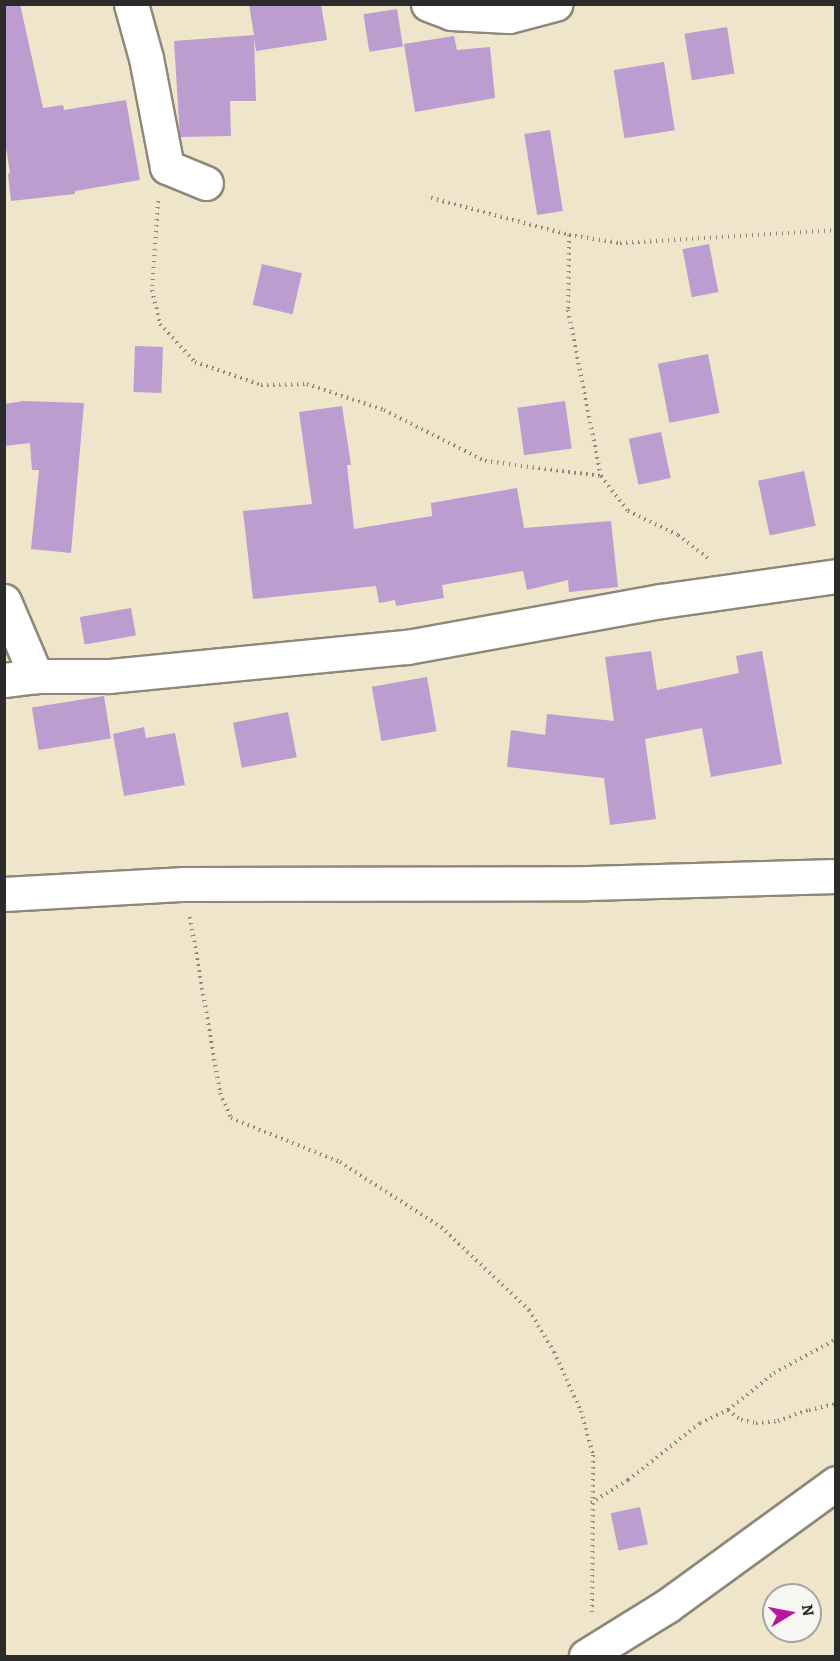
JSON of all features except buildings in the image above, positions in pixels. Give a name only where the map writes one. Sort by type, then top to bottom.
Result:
[{"type":"street","points":[[131,4],[146,58],[167,166],[206,183]]},
{"type":"street","points":[[428,4],[451,13],[509,16],[555,4]]},
{"type":"street","points":[[4,680],[36,676],[109,676],[407,647],[661,601],[836,576]]},
{"type":"street","points":[[4,600],[36,676]]},
{"type":"street","points":[[4,894],[185,884],[565,883],[836,876]]},
{"type":"street","points":[[589,1655],[667,1606],[836,1484]]},
{"type":"path","points":[[167,166],[156,208],[152,290],[160,324],[195,362],[261,385],[307,384],[384,410],[485,461],[601,476]]},
{"type":"path","points":[[431,198],[569,235],[620,243],[836,230]]},
{"type":"path","points":[[569,235],[568,310],[601,476],[628,511],[678,535],[746,589]]},
{"type":"path","points":[[185,884],[220,1093],[231,1118],[340,1162],[441,1227],[529,1310],[554,1352],[580,1411],[593,1455],[589,1655]]},
{"type":"path","points":[[591,1503],[628,1480],[700,1423],[728,1410],[774,1373],[836,1339]]},
{"type":"path","points":[[728,1410],[741,1420],[756,1423],[778,1421],[809,1410],[836,1404]]}]
